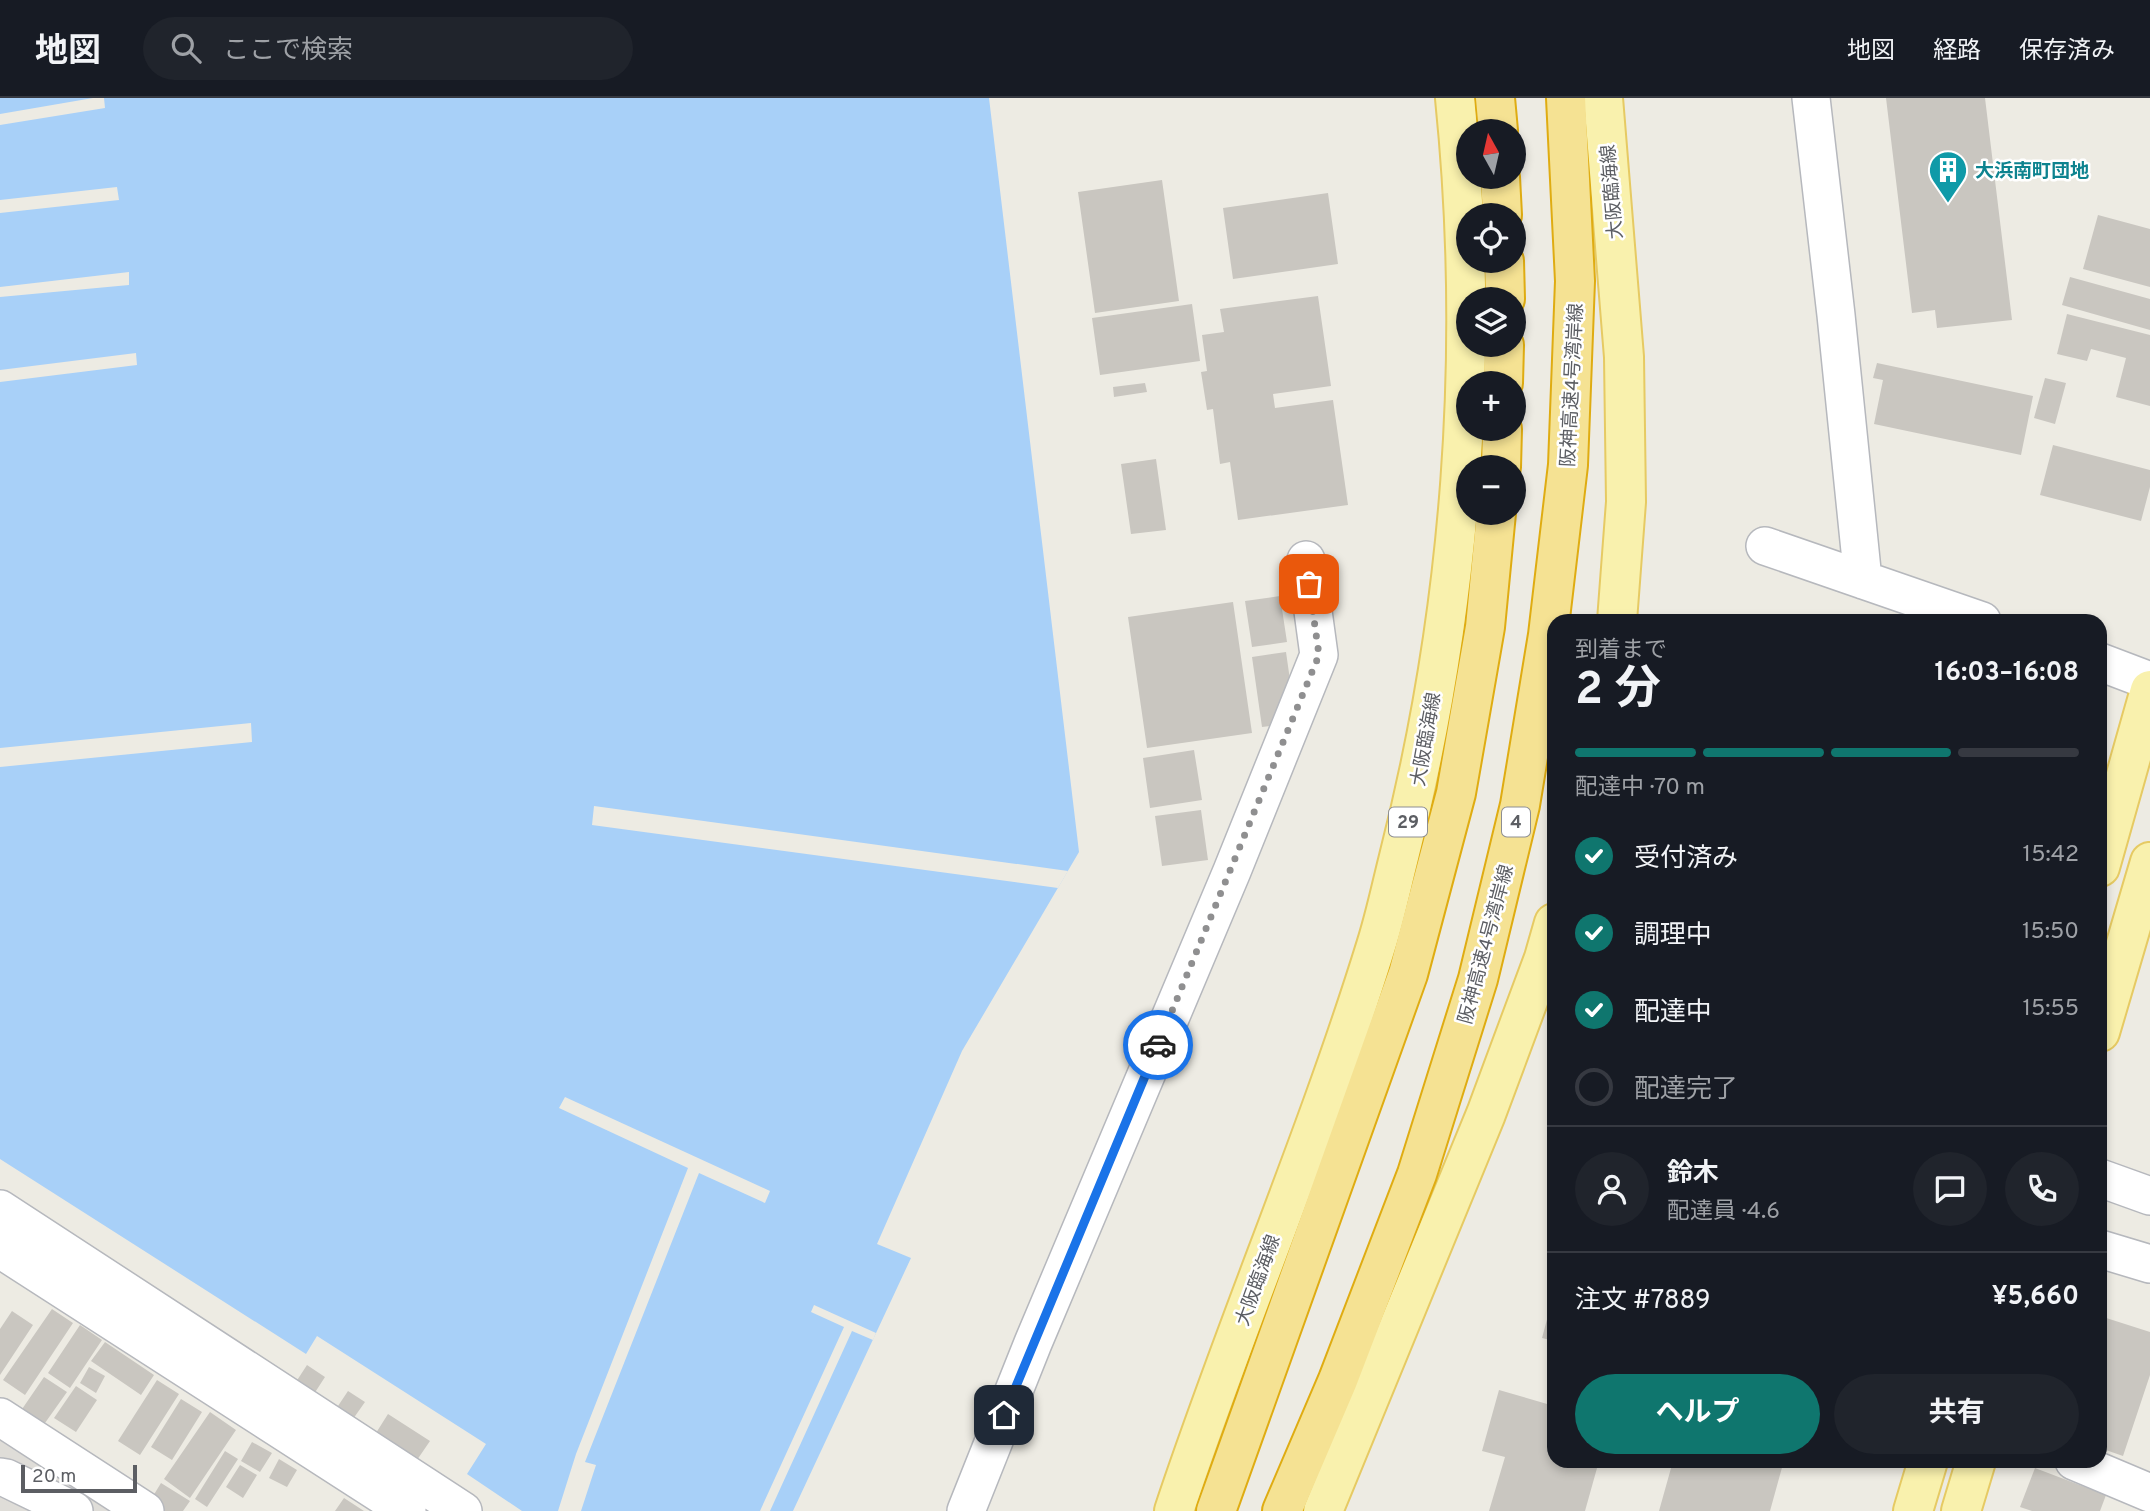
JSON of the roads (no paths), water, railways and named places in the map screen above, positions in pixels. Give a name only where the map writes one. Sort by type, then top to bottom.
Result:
[{"type":"highway","points":[[1495,98],[1497,119]]},
{"type":"highway","name":"阪神高速4号湾岸線","points":[[1550,614],[1568,465],[1575,281],[1566,98]]},
{"type":"highway","points":[[1216,1511],[1408,974],[1456,793],[1485,627],[1495,525]]},
{"type":"highway","name":"阪神高速4号湾岸線","points":[[1282,1511],[1338,1380],[1417,1174],[1478,979],[1520,806],[1547,641]]},
{"type":"main road","name":"大阪臨海線","points":[[1174,1511],[1204,1422],[1325,1098],[1377,943],[1419,778],[1446,625],[1464,446],[1467,280],[1455,98]]},
{"type":"main road","name":"大阪臨海線","points":[[1603,98],[1624,357],[1626,502],[1618,614]]},
{"type":"main road","points":[[2107,842],[2150,690]]},
{"type":"main road","points":[[2107,1008],[2150,862]]},
{"type":"main road","points":[[1323,1511],[1486,1114],[1547,948]]},
{"type":"main road","points":[[1913,1511],[1926,1468]]},
{"type":"main road","points":[[1961,1511],[1974,1468]]},
{"type":"street","points":[[1811,98],[1863,580]]},
{"type":"street","points":[[1765,546],[1962,614]]},
{"type":"street","points":[[966,1511],[1033,1343],[1232,870],[1319,655],[1306,560]]},
{"type":"street","points":[[2107,665],[2150,681]]},
{"type":"street","points":[[2107,1181],[2150,1196]]},
{"type":"street","points":[[0,1209],[463,1511]]},
{"type":"street","points":[[0,1249],[407,1511]]},
{"type":"street","points":[[2107,1251],[2150,1264]]},
{"type":"street","points":[[0,1417],[145,1511]]},
{"type":"street","points":[[2091,1468],[2150,1493]]},
{"type":"street","points":[[0,1477],[74,1511]]},
{"type":"water","points":[[0,98],[989,98],[1079,852],[962,1051],[877,1244],[911,1258],[793,1511],[522,1511],[467,1474],[486,1444],[317,1336],[306,1354],[0,1159]]},
{"type":"place","name":"大浜南町団地","points":[[1948,204]]}]
